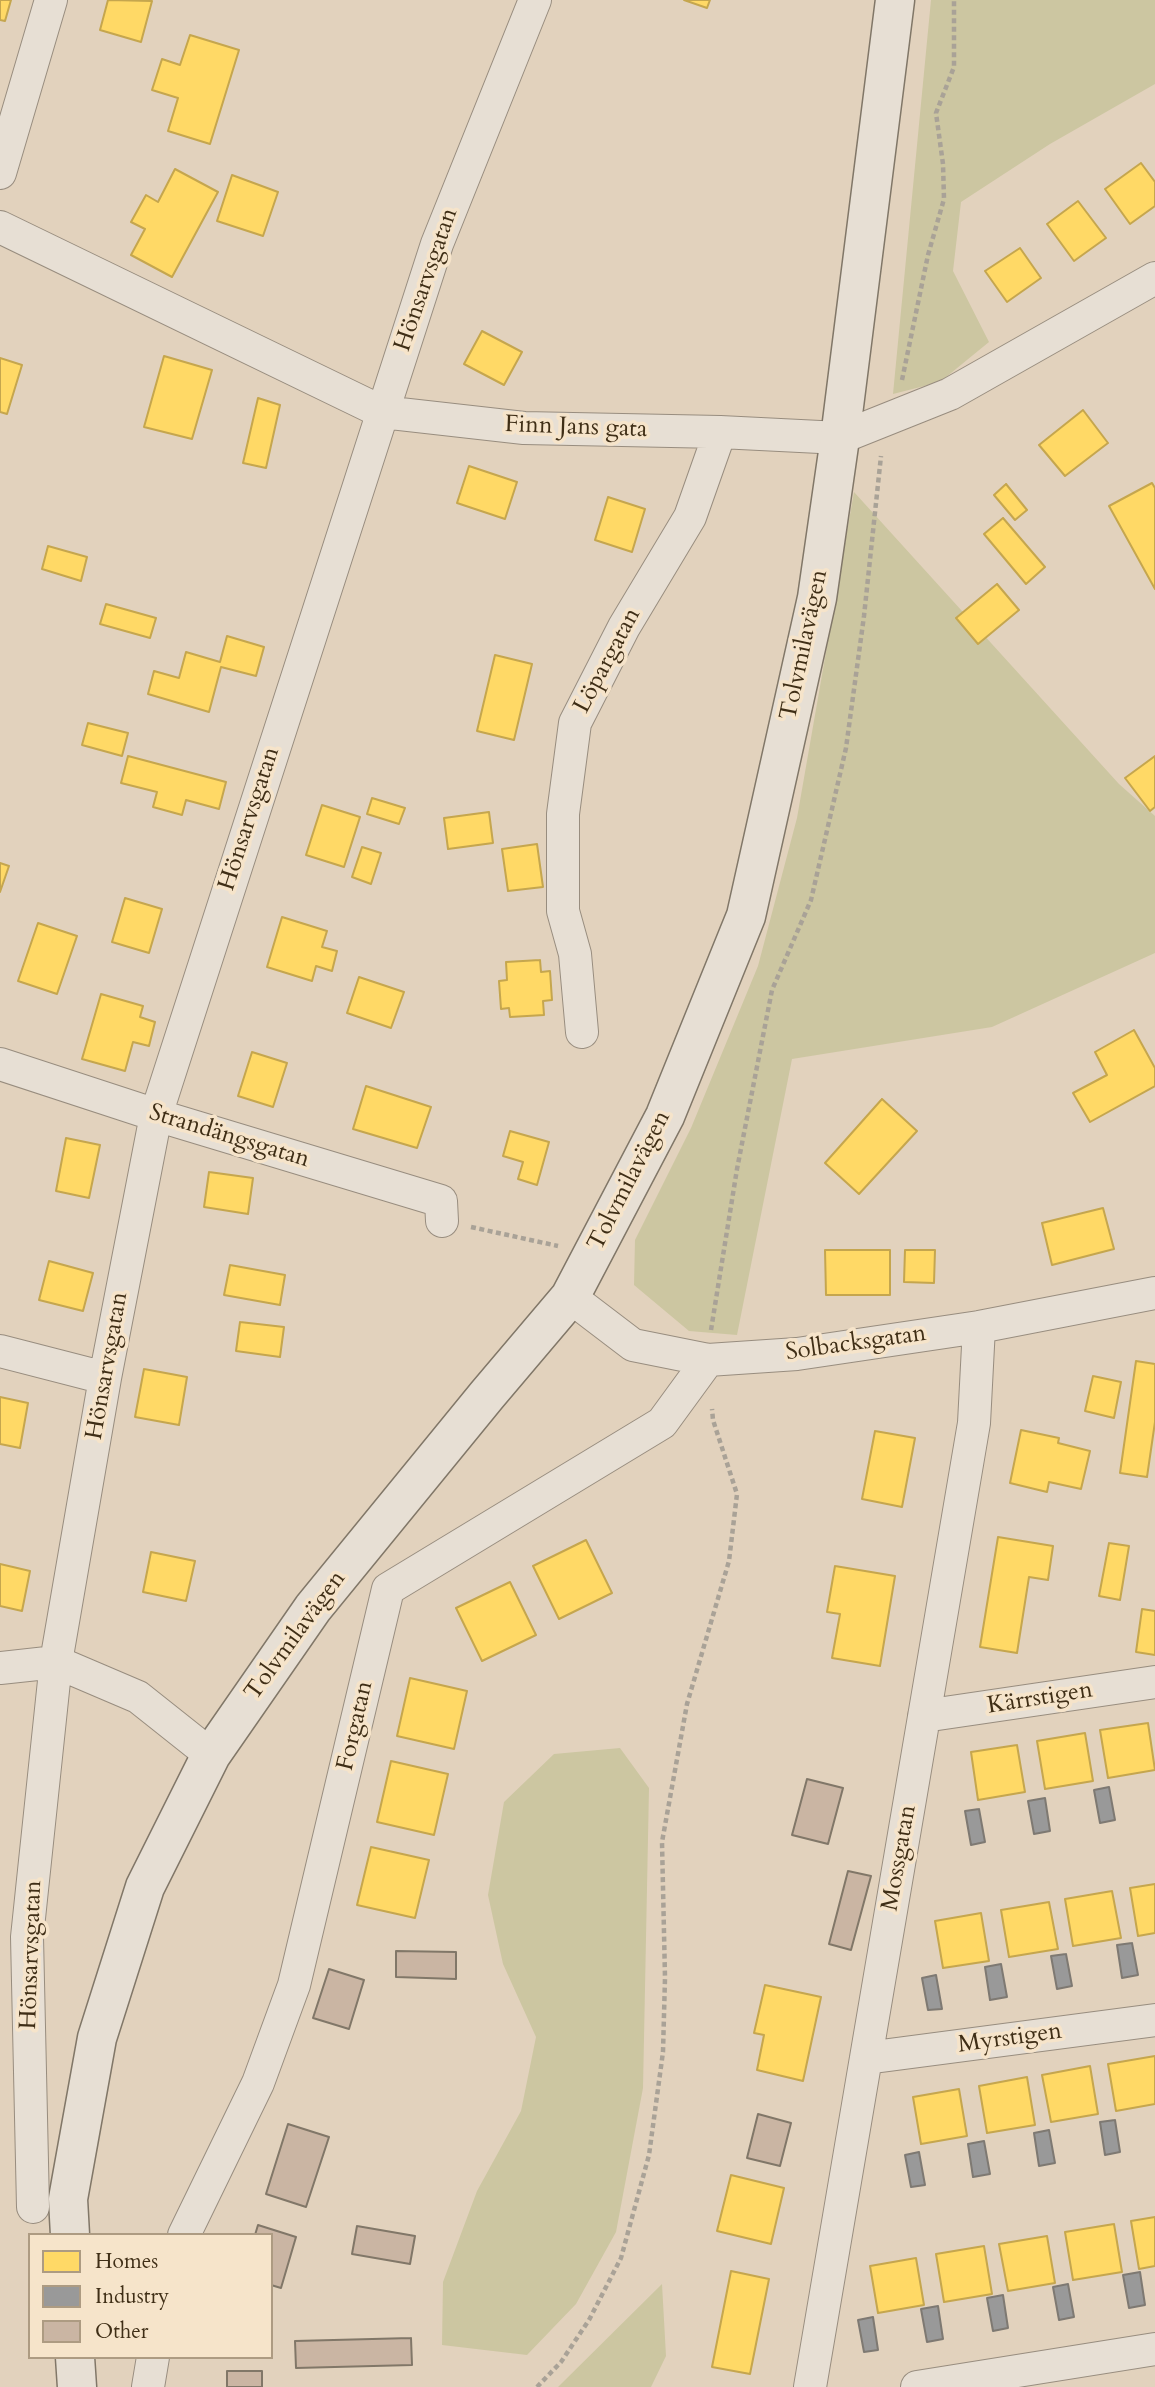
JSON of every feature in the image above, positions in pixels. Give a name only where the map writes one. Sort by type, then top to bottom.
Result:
[{"type":"street","points":[[0,173],[51,0]]},
{"type":"street","name":"Hönsarvsgatan","points":[[33,2207],[27,1937],[56,1662],[105,1378],[156,1115],[437,244],[535,0]]},
{"type":"street","name":"Tolvmilavägen","points":[[70,2233],[68,2199],[97,2038],[145,1887],[211,1755],[313,1608],[578,1281],[665,1116],[746,916],[817,598],[840,438],[895,0]]},
{"type":"street","name":"Finn Jans gata","points":[[0,228],[382,412],[524,428],[720,432],[840,438],[950,394],[1155,278]]},
{"type":"street","name":"Löpargatan","points":[[582,1032],[575,954],[563,911],[563,814],[575,723],[624,627],[691,517],[720,432]]},
{"type":"street","name":"Strandängsgatan","points":[[0,1064],[156,1115],[441,1201],[443,1221]]},
{"type":"street","name":"Solbacksgatan","points":[[578,1281],[633,1345],[708,1360],[797,1353],[979,1327],[1155,1293]]},
{"type":"street","name":"Mossgatan","points":[[810,2387],[974,1423],[979,1327]]},
{"type":"street","points":[[0,1351],[105,1378]]},
{"type":"street","name":"Forgatan","points":[[185,2233],[258,2083],[294,1985],[388,1589],[662,1423],[708,1360]]},
{"type":"street","points":[[0,1668],[56,1662],[138,1697],[211,1755]]},
{"type":"street","name":"Kärrstigen","points":[[924,1716],[1155,1682]]},
{"type":"street","name":"Myrstigen","points":[[866,2058],[1155,2020]]},
{"type":"street","points":[[917,2387],[1155,2349]]},
{"type":"street","points":[[75,2359],[77,2387]]},
{"type":"street","points":[[148,2387],[153,2359]]},
{"type":"path","points":[[537,2387],[561,2362],[589,2320],[621,2258],[649,2155],[663,2052],[665,1978],[662,1842],[687,1704],[729,1561],[737,1494],[713,1420],[708,1360],[737,1168],[772,990],[811,900],[846,748],[864,616],[880,461],[894,415],[928,255],[944,199],[943,163],[936,113],[954,67],[954,0]]},
{"type":"path","points":[[443,1221],[557,1245],[578,1281]]},
{"type":"shaded area","points":[[931,0],[1155,0],[1155,84],[1050,144],[961,202],[953,271],[989,342],[940,382],[893,394]]},
{"type":"shaded area","points":[[854,492],[1119,784],[1155,816],[1155,953],[992,1027],[792,1059],[737,1335],[689,1331],[634,1285],[635,1240],[691,1128],[758,966],[797,818]]},
{"type":"shaded area","points":[[620,1748],[649,1788],[643,2088],[616,2232],[576,2304],[527,2355],[442,2345],[443,2282],[477,2191],[521,2111],[536,2037],[503,1964],[488,1895],[504,1802],[554,1754]]},
{"type":"shaded area","points":[[662,2284],[666,2356],[651,2387],[558,2387]]},
{"type":"building: Homes","points":[[0,0],[11,0],[5,21],[0,20]]},
{"type":"building: Homes","points":[[108,0],[152,1],[141,42],[100,30]]},
{"type":"building: Homes","points":[[684,0],[710,0],[707,8]]},
{"type":"building: Homes","points":[[190,35],[239,50],[210,144],[168,131],[178,98],[152,90],[162,59],[180,65]]},
{"type":"building: Homes","points":[[1141,163],[1155,182],[1155,206],[1130,224],[1105,189]]},
{"type":"building: Homes","points":[[175,169],[218,192],[172,277],[131,255],[145,229],[131,222],[146,195],[158,202]]},
{"type":"building: Homes","points":[[232,175],[278,192],[263,236],[217,221]]},
{"type":"building: Homes","points":[[1078,201],[1106,238],[1074,261],[1047,224]]},
{"type":"building: Homes","points":[[1020,248],[1041,278],[1007,302],[985,271]]},
{"type":"building: Homes","points":[[482,331],[522,352],[504,385],[464,364]]},
{"type":"building: Homes","points":[[164,356],[212,370],[192,439],[144,427]]},
{"type":"building: Homes","points":[[0,358],[22,365],[7,414],[0,412]]},
{"type":"building: Homes","points":[[258,398],[280,405],[266,468],[243,463]]},
{"type":"building: Homes","points":[[1083,410],[1108,443],[1065,476],[1039,445]]},
{"type":"building: Homes","points":[[469,466],[517,482],[505,519],[457,503]]},
{"type":"building: Homes","points":[[1152,483],[1155,488],[1155,589],[1109,506]]},
{"type":"building: Homes","points":[[1006,484],[1027,510],[1015,520],[994,495]]},
{"type":"building: Homes","points":[[608,497],[645,509],[632,552],[595,540]]},
{"type":"building: Homes","points":[[1003,518],[1045,567],[1026,584],[984,534]]},
{"type":"building: Homes","points":[[48,546],[87,557],[81,581],[42,569]]},
{"type":"building: Homes","points":[[997,584],[1019,610],[978,644],[956,618]]},
{"type":"building: Homes","points":[[106,604],[156,618],[150,638],[100,624]]},
{"type":"building: Homes","points":[[227,636],[264,647],[256,676],[221,667],[209,712],[148,694],[154,671],[179,678],[186,652],[220,662]]},
{"type":"building: Homes","points":[[495,655],[532,664],[514,740],[477,731]]},
{"type":"building: Homes","points":[[88,723],[128,733],[122,756],[82,745]]},
{"type":"building: Homes","points":[[128,756],[226,782],[219,809],[186,800],[182,815],[153,807],[157,792],[121,783]]},
{"type":"building: Homes","points":[[1155,756],[1155,807],[1150,811],[1125,778]]},
{"type":"building: Homes","points":[[372,798],[405,808],[399,824],[367,814]]},
{"type":"building: Homes","points":[[322,805],[360,817],[344,867],[306,855]]},
{"type":"building: Homes","points":[[489,812],[493,843],[448,849],[444,818]]},
{"type":"building: Homes","points":[[537,844],[543,887],[508,891],[502,849]]},
{"type":"building: Homes","points":[[362,847],[381,853],[371,884],[352,877]]},
{"type":"building: Homes","points":[[0,863],[9,866],[0,892]]},
{"type":"building: Homes","points":[[125,898],[162,909],[149,953],[112,942]]},
{"type":"building: Homes","points":[[282,917],[327,931],[322,947],[337,951],[332,971],[316,966],[312,981],[267,967]]},
{"type":"building: Homes","points":[[38,923],[77,936],[57,994],[18,981]]},
{"type":"building: Homes","points":[[540,960],[541,972],[550,971],[552,1000],[543,1001],[544,1015],[510,1017],[509,1008],[501,1009],[499,981],[507,980],[506,962]]},
{"type":"building: Homes","points":[[359,977],[404,992],[391,1028],[347,1013]]},
{"type":"building: Homes","points":[[101,994],[143,1006],[140,1017],[155,1022],[149,1046],[133,1042],[125,1071],[82,1059]]},
{"type":"building: Homes","points":[[1134,1030],[1155,1068],[1155,1086],[1090,1122],[1073,1093],[1107,1075],[1095,1052]]},
{"type":"building: Homes","points":[[252,1052],[287,1063],[273,1107],[238,1096]]},
{"type":"building: Homes","points":[[366,1086],[431,1107],[417,1148],[353,1129]]},
{"type":"building: Homes","points":[[882,1099],[917,1131],[859,1194],[825,1163]]},
{"type":"building: Homes","points":[[510,1131],[549,1142],[537,1185],[518,1179],[523,1162],[503,1156]]},
{"type":"building: Homes","points":[[66,1138],[100,1145],[89,1198],[56,1191]]},
{"type":"building: Homes","points":[[209,1172],[253,1178],[248,1214],[204,1207]]},
{"type":"building: Homes","points":[[1103,1208],[1114,1249],[1052,1265],[1042,1223]]},
{"type":"building: Homes","points":[[825,1250],[890,1250],[890,1295],[826,1295]]},
{"type":"building: Homes","points":[[905,1250],[935,1250],[934,1283],[904,1282]]},
{"type":"building: Homes","points":[[49,1261],[93,1273],[83,1311],[39,1300]]},
{"type":"building: Homes","points":[[230,1265],[285,1275],[280,1305],[224,1295]]},
{"type":"building: Homes","points":[[240,1322],[284,1327],[280,1357],[236,1351]]},
{"type":"building: Homes","points":[[1136,1361],[1155,1364],[1155,1422],[1147,1477],[1120,1473]]},
{"type":"building: Homes","points":[[144,1369],[187,1377],[179,1425],[135,1417]]},
{"type":"building: Homes","points":[[1093,1376],[1121,1382],[1114,1418],[1085,1411]]},
{"type":"building: Homes","points":[[0,1397],[28,1403],[20,1448],[0,1444]]},
{"type":"building: Homes","points":[[1021,1430],[1059,1438],[1058,1443],[1090,1451],[1081,1489],[1049,1482],[1047,1492],[1010,1483]]},
{"type":"building: Homes","points":[[875,1431],[915,1438],[902,1507],[862,1499]]},
{"type":"building: Homes","points":[[998,1537],[1053,1546],[1048,1580],[1029,1577],[1017,1653],[980,1647]]},
{"type":"building: Homes","points":[[586,1540],[612,1593],[559,1619],[533,1566]]},
{"type":"building: Homes","points":[[1109,1543],[1129,1546],[1120,1600],[1099,1596]]},
{"type":"building: Homes","points":[[151,1552],[195,1561],[186,1601],[143,1592]]},
{"type":"building: Homes","points":[[0,1564],[30,1571],[22,1611],[0,1606]]},
{"type":"building: Homes","points":[[835,1566],[895,1576],[880,1666],[832,1658],[840,1614],[827,1612]]},
{"type":"building: Homes","points":[[510,1582],[536,1635],[482,1661],[456,1608]]},
{"type":"building: Homes","points":[[1142,1609],[1155,1611],[1155,1655],[1136,1652]]},
{"type":"building: Homes","points":[[410,1678],[467,1691],[454,1749],[397,1736]]},
{"type":"building: Homes","points":[[1148,1723],[1155,1770],[1108,1778],[1100,1730]]},
{"type":"building: Homes","points":[[1085,1733],[1093,1781],[1045,1789],[1037,1741]]},
{"type":"building: Homes","points":[[1017,1745],[1025,1792],[978,1800],[971,1752]]},
{"type":"building: Homes","points":[[391,1761],[448,1774],[434,1835],[377,1822]]},
{"type":"building: Homes","points":[[371,1847],[429,1860],[415,1918],[357,1905]]},
{"type":"building: Homes","points":[[1155,1884],[1155,1933],[1138,1936],[1130,1888]]},
{"type":"building: Homes","points":[[1112,1891],[1121,1938],[1073,1946],[1065,1899]]},
{"type":"building: Homes","points":[[1049,1902],[1058,1949],[1009,1957],[1001,1910]]},
{"type":"building: Homes","points":[[981,1913],[989,1961],[943,1968],[935,1921]]},
{"type":"building: Homes","points":[[765,1985],[821,1997],[803,2081],[757,2070],[764,2035],[754,2033]]},
{"type":"building: Homes","points":[[1155,2056],[1155,2104],[1116,2111],[1108,2064]]},
{"type":"building: Homes","points":[[1090,2066],[1098,2114],[1051,2122],[1042,2075]]},
{"type":"building: Homes","points":[[1027,2077],[1035,2125],[987,2133],[979,2086]]},
{"type":"building: Homes","points":[[959,2089],[967,2136],[921,2144],[913,2097]]},
{"type":"building: Homes","points":[[731,2175],[784,2188],[771,2244],[717,2231]]},
{"type":"building: Homes","points":[[1155,2217],[1155,2266],[1139,2269],[1131,2221]]},
{"type":"building: Homes","points":[[1114,2224],[1122,2272],[1073,2280],[1065,2232]]},
{"type":"building: Homes","points":[[1047,2236],[1055,2283],[1008,2291],[999,2244]]},
{"type":"building: Homes","points":[[984,2246],[992,2294],[944,2302],[936,2254]]},
{"type":"building: Homes","points":[[916,2258],[924,2305],[878,2313],[870,2266]]},
{"type":"building: Homes","points":[[731,2271],[769,2279],[750,2374],[712,2367]]},
{"type":"building: Industry","points":[[1109,1787],[1115,1820],[1100,1823],[1094,1790]]},
{"type":"building: Industry","points":[[1045,1798],[1050,1831],[1034,1834],[1028,1801]]},
{"type":"building: Industry","points":[[979,1809],[985,1842],[971,1845],[965,1811]]},
{"type":"building: Industry","points":[[1132,1943],[1138,1975],[1122,1978],[1117,1945]]},
{"type":"building: Industry","points":[[1066,1954],[1072,1986],[1057,1989],[1051,1956]]},
{"type":"building: Industry","points":[[1001,1964],[1007,1997],[990,2000],[985,1967]]},
{"type":"building: Industry","points":[[936,1975],[942,2009],[928,2010],[922,1978]]},
{"type":"building: Industry","points":[[1115,2120],[1120,2152],[1105,2155],[1100,2122]]},
{"type":"building: Industry","points":[[1049,2130],[1055,2163],[1039,2166],[1034,2133]]},
{"type":"building: Industry","points":[[984,2141],[990,2174],[973,2177],[968,2144]]},
{"type":"building: Industry","points":[[919,2152],[925,2185],[911,2187],[905,2155]]},
{"type":"building: Industry","points":[[1140,2272],[1145,2305],[1129,2308],[1123,2275]]},
{"type":"building: Industry","points":[[1068,2284],[1074,2317],[1059,2320],[1053,2287]]},
{"type":"building: Industry","points":[[1003,2295],[1008,2328],[993,2331],[987,2298]]},
{"type":"building: Industry","points":[[938,2306],[943,2339],[927,2342],[921,2309]]},
{"type":"building: Industry","points":[[873,2317],[878,2350],[864,2352],[858,2320]]},
{"type":"building: Other","points":[[807,1779],[843,1788],[828,1844],[792,1835]]},
{"type":"building: Other","points":[[848,1871],[871,1876],[851,1950],[829,1944]]},
{"type":"building: Other","points":[[396,1951],[456,1952],[456,1979],[396,1977]]},
{"type":"building: Other","points":[[329,1969],[364,1980],[349,2029],[313,2018]]},
{"type":"building: Other","points":[[758,2114],[791,2123],[780,2166],[747,2158]]},
{"type":"building: Other","points":[[288,2124],[329,2137],[306,2207],[266,2194]]},
{"type":"building: Other","points":[[258,2225],[296,2237],[281,2288],[273,2286],[273,2233],[256,2233]]},
{"type":"building: Other","points":[[357,2226],[415,2236],[410,2264],[352,2254]]},
{"type":"building: Other","points":[[411,2338],[412,2365],[296,2368],[295,2341]]},
{"type":"building: Other","points":[[227,2371],[262,2371],[262,2387],[227,2387]]}]
